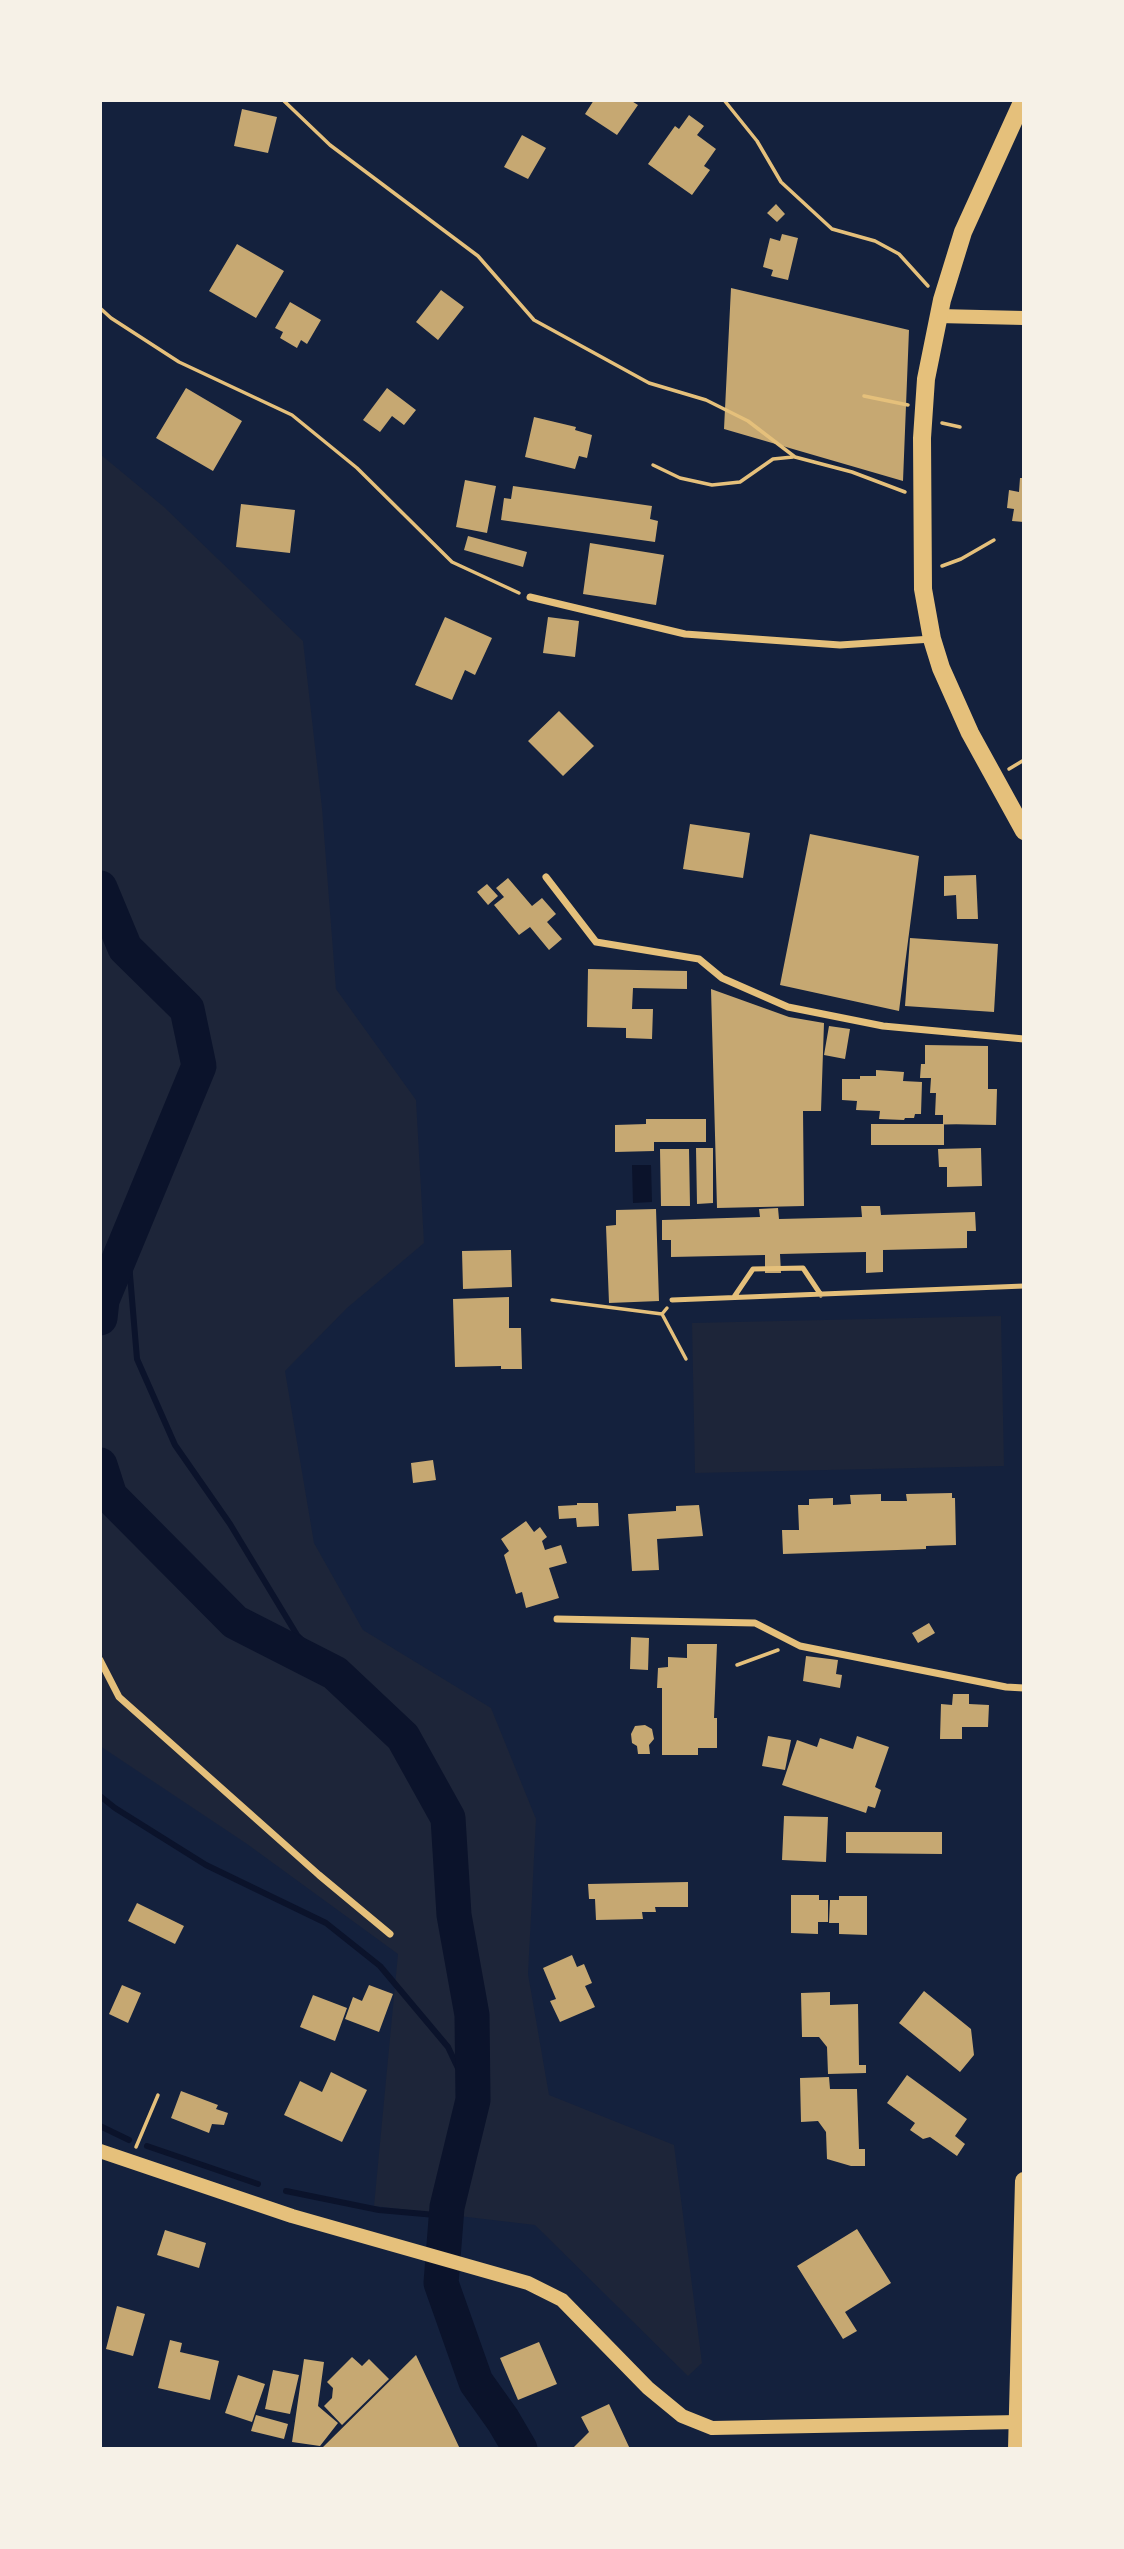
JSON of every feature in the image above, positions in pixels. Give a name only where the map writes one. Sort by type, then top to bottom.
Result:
[{"type":"main road","points":[[1023,100],[963,232],[940,308],[926,379],[924,408],[923,589],[932,639],[941,668],[970,733],[1024,831]]},
{"type":"main road","points":[[940,308],[1024,318]]},
{"type":"main road","points":[[100,2151],[292,2216],[527,2283],[562,2300],[656,2395],[682,2416],[712,2428],[1018,2422]]},
{"type":"main road","points":[[1017,2449],[1024,2181]]},
{"type":"street","points":[[530,597],[685,634],[840,645],[932,639]]},
{"type":"street","points":[[546,877],[596,942],[699,959],[722,978],[788,1007],[883,1026],[1024,1039]]},
{"type":"street","points":[[557,1619],[755,1623],[796,1644],[1024,1688]]},
{"type":"street","points":[[100,1660],[119,1697],[309,1866],[390,1934]]},
{"type":"lane","points":[[734,1297],[753,1269],[803,1268],[821,1295]]},
{"type":"lane","points":[[672,1300],[1024,1286]]},
{"type":"path","points":[[283,100],[330,145],[478,256],[534,320],[649,383],[706,400],[748,421],[795,457]]},
{"type":"path","points":[[724,100],[757,141],[781,182],[832,229],[875,241],[899,254],[940,308]]},
{"type":"path","points":[[100,308],[179,362],[292,415],[357,468],[452,562],[530,597]]},
{"type":"path","points":[[864,396],[924,408]]},
{"type":"path","points":[[653,465],[680,478],[712,485],[740,482],[773,459],[795,457],[852,472],[897,488],[923,501]]},
{"type":"path","points":[[923,570],[961,559],[994,540]]},
{"type":"path","points":[[552,1300],[662,1314]]},
{"type":"path","points":[[662,1314],[672,1300]]},
{"type":"path","points":[[662,1314],[686,1359]]},
{"type":"path","points":[[737,1665],[796,1644]]},
{"type":"path","points":[[129,2162],[158,2095]]},
{"type":"shaded area","points":[[100,454],[164,507],[303,641],[322,808],[336,989],[416,1100],[424,1243],[347,1308],[285,1371],[314,1543],[363,1630],[491,1708],[536,1819],[528,1974],[549,2095],[674,2145],[702,2363],[688,2376],[535,2225],[374,2206],[398,1954],[247,1844],[100,1746]]},
{"type":"shaded area","points":[[632,1165],[651,1165],[652,1202],[633,1203]]},
{"type":"shaded area","points":[[1001,1316],[1004,1466],[695,1473],[692,1323]]},
{"type":"building","points":[[594,100],[630,100],[638,105],[617,135],[585,114]]},
{"type":"building","points":[[242,109],[277,117],[268,153],[234,146]]},
{"type":"building","points":[[689,115],[704,126],[697,135],[716,149],[704,166],[710,170],[692,195],[648,164],[675,126],[679,129]]},
{"type":"building","points":[[522,135],[546,148],[528,179],[504,167]]},
{"type":"building","points":[[776,204],[785,214],[777,222],[767,213]]},
{"type":"building","points":[[782,234],[798,238],[788,280],[771,276],[773,270],[763,267],[770,238],[780,241]]},
{"type":"building","points":[[237,244],[284,271],[256,318],[209,291]]},
{"type":"building","points":[[731,288],[909,330],[903,481],[724,429]]},
{"type":"building","points":[[441,290],[464,307],[438,340],[416,322]]},
{"type":"building","points":[[290,302],[321,320],[307,344],[301,340],[297,348],[280,338],[283,332],[275,328]]},
{"type":"building","points":[[186,388],[242,421],[213,471],[156,438]]},
{"type":"building","points":[[387,388],[416,410],[404,425],[392,416],[380,432],[363,420]]},
{"type":"building","points":[[534,417],[576,427],[575,430],[592,435],[587,458],[579,456],[575,469],[525,457]]},
{"type":"building","points":[[1020,478],[1024,478],[1024,522],[1012,521],[1014,509],[1007,508],[1009,490],[1019,492]]},
{"type":"building","points":[[465,480],[496,486],[487,533],[456,527]]},
{"type":"building","points":[[513,486],[652,506],[650,519],[658,521],[655,542],[501,520],[504,498],[511,499]]},
{"type":"building","points":[[241,504],[295,510],[290,553],[236,547]]},
{"type":"building","points":[[468,536],[527,552],[523,567],[464,550]]},
{"type":"building","points":[[590,543],[664,555],[656,605],[583,594]]},
{"type":"building","points":[[445,617],[492,638],[475,675],[465,670],[452,700],[415,685]]},
{"type":"building","points":[[548,617],[579,621],[575,657],[543,653]]},
{"type":"building","points":[[559,711],[594,746],[563,776],[528,741]]},
{"type":"building","points":[[690,824],[750,833],[743,878],[683,869]]},
{"type":"building","points":[[810,834],[919,856],[899,1011],[780,985]]},
{"type":"building","points":[[976,875],[978,919],[957,919],[956,895],[944,896],[944,876]]},
{"type":"building","points":[[508,878],[532,906],[542,898],[556,914],[547,922],[562,939],[549,950],[530,927],[519,935],[494,905],[504,897],[496,888]]},
{"type":"building","points":[[487,884],[498,896],[488,905],[477,892]]},
{"type":"building","points":[[910,938],[998,944],[994,1012],[905,1006]]},
{"type":"building","points":[[588,969],[687,971],[687,989],[633,988],[632,1009],[653,1009],[652,1039],[626,1038],[626,1028],[587,1027]]},
{"type":"building","points":[[711,989],[789,1017],[824,1023],[821,1111],[803,1111],[804,1206],[717,1208]]},
{"type":"building","points":[[829,1026],[850,1029],[845,1059],[824,1055]]},
{"type":"building","points":[[925,1045],[988,1046],[988,1089],[997,1089],[996,1125],[943,1124],[943,1115],[935,1115],[936,1093],[930,1093],[931,1078],[920,1078],[921,1064],[925,1064]]},
{"type":"building","points":[[876,1070],[904,1072],[903,1081],[922,1082],[921,1114],[904,1120],[879,1119],[880,1111],[856,1110],[857,1101],[842,1100],[842,1079],[876,1076]]},
{"type":"building","points":[[646,1119],[706,1119],[706,1142],[654,1142],[654,1151],[615,1152],[615,1125],[646,1124]]},
{"type":"building","points":[[871,1124],[944,1124],[944,1145],[871,1145]]},
{"type":"building","points":[[696,1148],[713,1148],[713,1203],[697,1204]]},
{"type":"building","points":[[981,1148],[982,1186],[947,1187],[947,1167],[939,1167],[938,1149]]},
{"type":"building","points":[[660,1149],[689,1149],[690,1206],[661,1206]]},
{"type":"building","points":[[861,1206],[880,1206],[881,1215],[975,1212],[976,1231],[967,1231],[967,1248],[883,1250],[883,1272],[866,1273],[866,1252],[780,1254],[781,1273],[765,1273],[765,1255],[671,1257],[671,1240],[662,1240],[662,1220],[760,1217],[759,1209],[778,1208],[779,1219],[862,1217]]},
{"type":"building","points":[[656,1209],[659,1301],[609,1303],[606,1226],[616,1225],[616,1210]]},
{"type":"building","points":[[511,1250],[512,1287],[463,1289],[462,1251]]},
{"type":"building","points":[[509,1297],[509,1328],[521,1328],[522,1369],[501,1369],[501,1366],[455,1367],[453,1299]]},
{"type":"building","points":[[433,1460],[436,1480],[413,1483],[411,1463]]},
{"type":"building","points":[[952,1493],[952,1498],[955,1498],[956,1545],[926,1546],[926,1549],[783,1554],[782,1530],[799,1530],[798,1505],[809,1505],[809,1499],[833,1498],[833,1505],[851,1504],[850,1495],[881,1494],[881,1501],[907,1501],[906,1494]]},
{"type":"building","points":[[598,1503],[599,1526],[577,1527],[576,1518],[559,1519],[558,1506]]},
{"type":"building","points":[[699,1505],[703,1536],[657,1539],[659,1570],[632,1571],[628,1514],[676,1511],[676,1506]]},
{"type":"building","points":[[526,1521],[534,1532],[540,1527],[547,1537],[542,1541],[545,1550],[561,1545],[567,1563],[549,1568],[559,1598],[526,1608],[522,1592],[516,1594],[504,1555],[509,1551],[501,1539]]},
{"type":"building","points":[[929,1623],[935,1633],[918,1643],[912,1633]]},
{"type":"building","points":[[631,1637],[649,1638],[648,1670],[630,1669]]},
{"type":"building","points":[[687,1644],[717,1644],[714,1718],[717,1718],[717,1748],[698,1748],[698,1755],[662,1755],[662,1688],[657,1688],[658,1668],[668,1667],[668,1657],[687,1658]]},
{"type":"building","points":[[806,1656],[838,1660],[836,1674],[842,1675],[840,1688],[803,1681]]},
{"type":"building","points":[[953,1694],[969,1694],[969,1704],[989,1705],[988,1727],[962,1727],[962,1739],[940,1739],[941,1704],[952,1705]]},
{"type":"building","points":[[645,1725],[652,1729],[654,1739],[649,1745],[650,1754],[638,1754],[631,1734],[635,1726]]},
{"type":"building","points":[[768,1736],[791,1740],[785,1770],[762,1766]]},
{"type":"building","points":[[857,1736],[889,1747],[875,1787],[881,1790],[875,1808],[868,1806],[866,1813],[782,1785],[797,1740],[817,1747],[820,1738],[853,1749]]},
{"type":"building","points":[[784,1816],[828,1817],[826,1862],[782,1860]]},
{"type":"building","points":[[846,1832],[942,1832],[942,1854],[846,1853]]},
{"type":"building","points":[[688,1882],[688,1907],[655,1907],[656,1912],[642,1912],[643,1919],[596,1920],[595,1899],[589,1899],[588,1884]]},
{"type":"building","points":[[791,1895],[819,1895],[819,1900],[828,1900],[828,1922],[818,1922],[818,1934],[791,1933]]},
{"type":"building","points":[[839,1896],[867,1896],[867,1935],[839,1934],[839,1923],[829,1923],[830,1900],[839,1900]]},
{"type":"building","points":[[137,1903],[184,1926],[175,1944],[128,1921]]},
{"type":"building","points":[[572,1955],[577,1967],[584,1964],[592,1983],[585,1986],[595,2007],[560,2022],[550,2001],[556,1999],[543,1968]]},
{"type":"building","points":[[122,1985],[141,1993],[128,2023],[109,2014]]},
{"type":"building","points":[[369,1985],[393,1994],[379,2032],[345,2019],[353,1997],[362,2001]]},
{"type":"building","points":[[924,1991],[971,2029],[974,2055],[960,2072],[899,2023]]},
{"type":"building","points":[[830,1992],[830,2005],[858,2004],[859,2065],[866,2065],[866,2073],[828,2074],[827,2047],[819,2037],[802,2037],[801,1993]]},
{"type":"building","points":[[313,1995],[347,2008],[335,2041],[300,2027]]},
{"type":"building","points":[[331,2072],[367,2090],[342,2142],[284,2115],[300,2081],[322,2092]]},
{"type":"building","points":[[907,2075],[967,2119],[955,2136],[965,2144],[957,2156],[930,2137],[923,2139],[910,2130],[915,2123],[887,2103]]},
{"type":"building","points":[[829,2077],[830,2089],[857,2089],[859,2149],[865,2149],[865,2166],[851,2166],[827,2159],[826,2132],[818,2121],[801,2122],[800,2078]]},
{"type":"building","points":[[181,2091],[218,2105],[216,2109],[228,2113],[224,2125],[212,2124],[209,2133],[171,2118]]},
{"type":"building","points":[[857,2229],[891,2283],[845,2312],[857,2331],[843,2339],[797,2266]]},
{"type":"building","points":[[165,2230],[206,2243],[199,2268],[157,2255]]},
{"type":"building","points":[[117,2306],[145,2314],[133,2356],[106,2349]]},
{"type":"building","points":[[170,2340],[182,2343],[180,2352],[219,2361],[210,2400],[158,2388]]},
{"type":"building","points":[[539,2342],[557,2384],[518,2400],[500,2358]]},
{"type":"building","points":[[416,2355],[460,2449],[321,2449]]},
{"type":"building","points":[[352,2357],[362,2366],[369,2359],[389,2379],[342,2425],[324,2406],[332,2398],[333,2388],[327,2382]]},
{"type":"building","points":[[304,2359],[324,2362],[318,2406],[338,2423],[320,2446],[292,2442]]},
{"type":"building","points":[[273,2370],[299,2375],[290,2414],[265,2409]]},
{"type":"building","points":[[238,2375],[265,2384],[252,2422],[225,2413]]},
{"type":"building","points":[[609,2404],[630,2449],[572,2449],[589,2432],[581,2417]]},
{"type":"building","points":[[256,2415],[288,2424],[284,2439],[251,2431]]},
{"type":"waterway","points":[[100,888],[125,948],[187,1009],[199,1066],[102,1300],[100,1318]]},
{"type":"waterway","points":[[127,1239],[137,1359],[175,1445],[230,1524],[297,1635],[335,1673]]},
{"type":"waterway","points":[[100,1465],[110,1496],[235,1622],[335,1673],[403,1737],[448,1818],[454,1915],[472,2015],[473,2100],[447,2207],[441,2283],[476,2382],[520,2449]]},
{"type":"waterway","points":[[100,1796],[206,1865],[326,1923],[380,1966],[448,2047],[473,2100]]},
{"type":"waterway","points":[[100,2126],[129,2140]]},
{"type":"waterway","points":[[147,2146],[258,2184]]},
{"type":"waterway","points":[[286,2191],[379,2210],[447,2216]]}]
